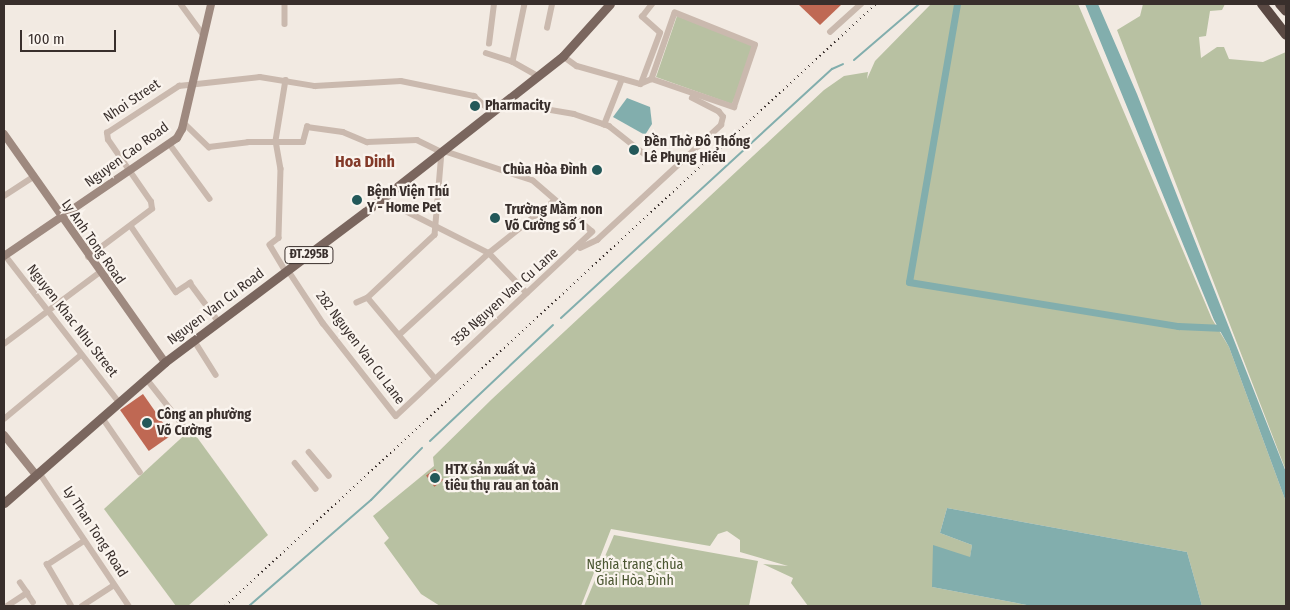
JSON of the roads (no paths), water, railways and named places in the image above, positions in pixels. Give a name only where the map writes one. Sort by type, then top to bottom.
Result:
[{"type":"highway","points":[[1262,4],[1286,35]]},
{"type":"highway","points":[[1280,4],[1286,11]]},
{"type":"main road","name":"Nguyen Cao Road","points":[[5,255],[177,138],[184,124],[211,4]]},
{"type":"main road","name":"Nguyen Van Cu Road","points":[[4,502],[165,362],[382,199],[563,56],[610,4]]},
{"type":"main road","name":"Ly Anh Tong Road","points":[[4,134],[88,258],[165,362]]},
{"type":"main road","name":"Ly Than Tong Road","points":[[4,435],[37,473]]},
{"type":"street","points":[[181,4],[204,36]]},
{"type":"street","points":[[285,4],[285,24]]},
{"type":"street","points":[[490,44],[494,4]]},
{"type":"street","points":[[513,62],[525,4]]},
{"type":"street","points":[[547,28],[552,4]]},
{"type":"street","points":[[640,84],[660,33],[642,17],[652,4]]},
{"type":"street","points":[[830,32],[861,4]]},
{"type":"street","points":[[563,56],[577,66],[640,84],[652,79],[734,107],[755,45],[675,14],[652,79]]},
{"type":"street","points":[[486,53],[513,62],[538,76]]},
{"type":"street","points":[[193,86],[260,77],[323,86],[401,81],[474,96],[492,112]]},
{"type":"street","points":[[604,125],[622,79]]},
{"type":"street","points":[[184,124],[209,147],[276,141],[286,80]]},
{"type":"street","name":"Nhoi Street","points":[[88,258],[150,212],[152,206],[108,140],[108,131],[166,92],[193,86]]},
{"type":"street","points":[[576,250],[597,240],[721,125],[723,117],[719,112],[692,98]]},
{"type":"street","points":[[504,102],[574,114],[604,125],[647,156]]},
{"type":"street","name":"358 Nguyen Van Cu Lane","points":[[276,141],[303,142],[307,127],[343,132],[367,142],[418,140],[443,151],[533,181],[554,201],[592,230],[576,250],[527,293],[396,416]]},
{"type":"street","name":"282 Nguyen Van Cu Lane","points":[[276,141],[281,169],[280,231],[278,240],[270,245],[322,323],[396,416]]},
{"type":"street","points":[[169,143],[210,199]]},
{"type":"street","points":[[357,303],[368,298],[435,235],[438,227],[443,151]]},
{"type":"street","points":[[4,196],[33,177]]},
{"type":"street","points":[[382,199],[489,253],[527,293]]},
{"type":"street","points":[[399,335],[489,253],[554,201]]},
{"type":"street","points":[[131,226],[176,292],[190,282],[219,322]]},
{"type":"street","name":"Nguyen Khac Nhu Street","points":[[5,255],[47,312],[119,402]]},
{"type":"street","points":[[4,344],[99,273]]},
{"type":"street","points":[[368,298],[435,378]]},
{"type":"street","points":[[194,340],[216,375]]},
{"type":"street","points":[[4,420],[81,355]]},
{"type":"street","points":[[146,378],[184,426]]},
{"type":"street","points":[[102,417],[140,472]]},
{"type":"street","points":[[309,452],[328,476]]},
{"type":"street","points":[[295,463],[316,489]]},
{"type":"street","name":"Ly Than Tong Road","points":[[37,473],[129,606]]},
{"type":"street","points":[[71,606],[48,565],[84,541]]},
{"type":"street","points":[[20,583],[33,602]]},
{"type":"street","points":[[82,606],[114,585]]},
{"type":"street","points":[[7,606],[27,593]]},
{"type":"water","points":[[1085,4],[1098,4],[1137,94],[1286,472],[1286,502],[1229,347],[1214,320]]},
{"type":"water","points":[[627,98],[650,107],[652,124],[645,135],[613,117]]},
{"type":"water","points":[[947,508],[1187,552],[1202,606],[1032,606],[932,587],[933,545],[970,557],[972,545],[940,533]]},
{"type":"waterway","points":[[854,60],[919,4]]},
{"type":"waterway","points":[[957,4],[909,282],[1178,326],[1224,328]]},
{"type":"waterway","points":[[561,318],[832,69],[843,64]]},
{"type":"waterway","points":[[430,441],[553,325]]},
{"type":"waterway","points":[[249,606],[371,500],[422,448]]},
{"type":"railway","points":[[225,606],[876,4]]},
{"type":"place","name":"Pharmacity","points":[[475,106]]},
{"type":"place","name":"Đền Thờ Đô Thống Lê Phụng Hiểu","points":[[634,150]]},
{"type":"place","name":"Chùa Hòa Đình","points":[[597,170]]},
{"type":"place","name":"Bệnh Viện Thú Y - Home Pet","points":[[357,200]]},
{"type":"place","name":"Trường Mầm non Võ Cường số 1","points":[[495,218]]},
{"type":"place","name":"Công an phường Võ Cường","points":[[147,423]]},
{"type":"place","name":"HTX sản xuất và tiêu thụ rau an toàn","points":[[435,478]]},
{"type":"district","name":"Hoa Dinh","points":[[365,162]]},
{"type":"park label","name":"Nghĩa trang chùa Giai Hòa Đình","points":[[635,574]]}]
